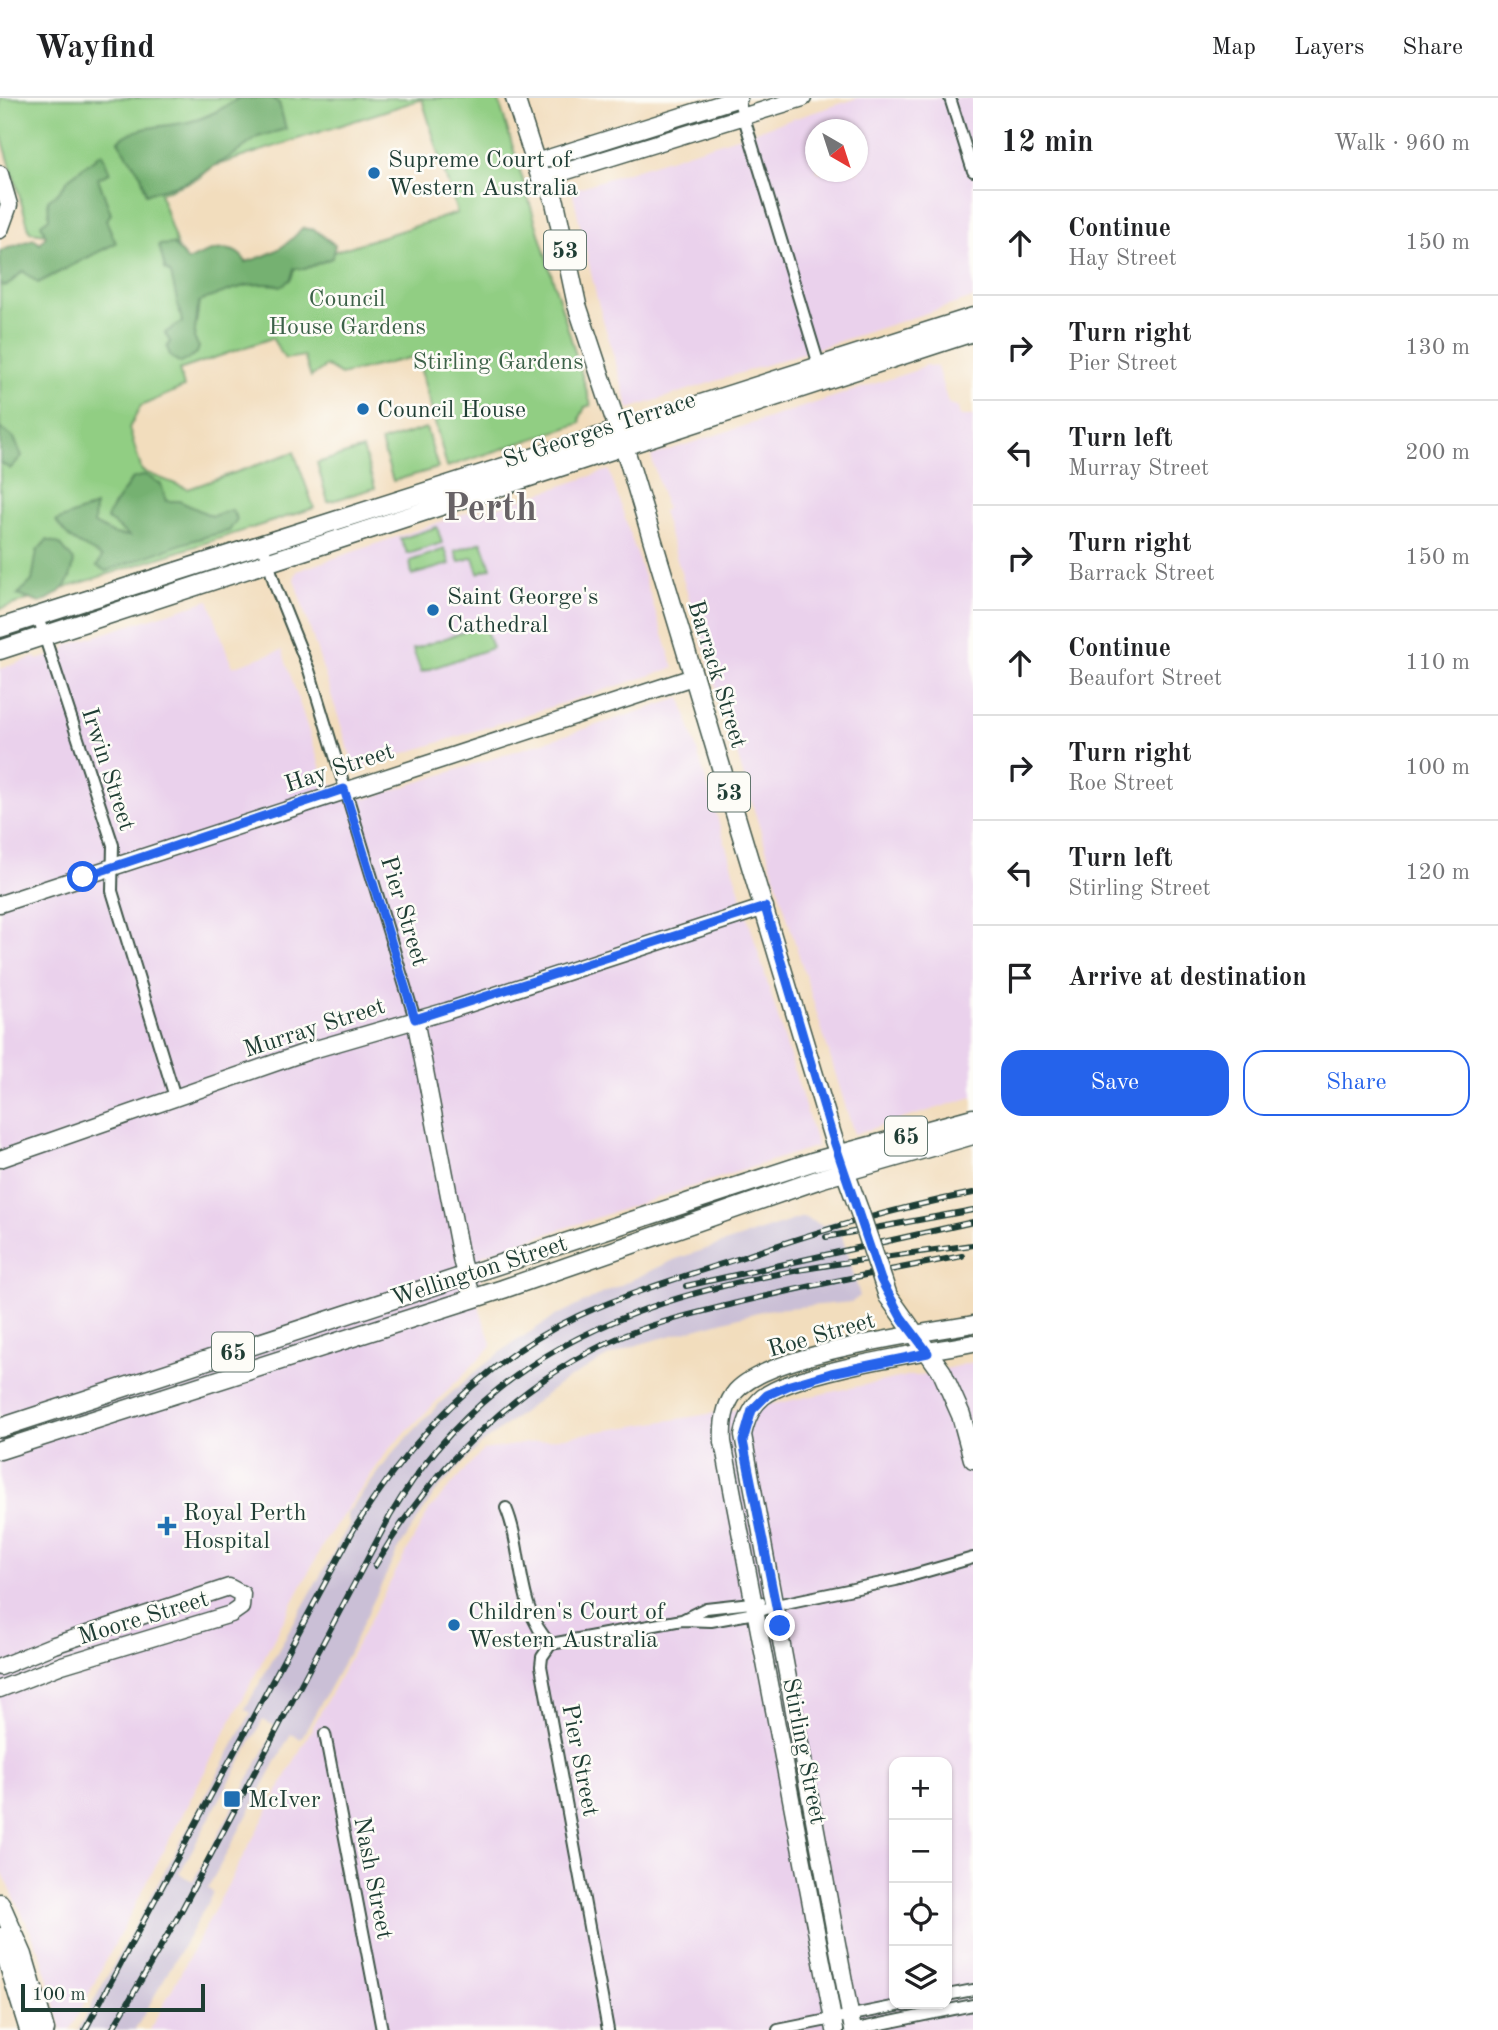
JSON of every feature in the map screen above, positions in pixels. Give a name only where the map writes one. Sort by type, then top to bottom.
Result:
[{"type":"main road","name":"Barrack Street","points":[[515,98],[545,173]]},
{"type":"main road","name":"Barrack Street","points":[[526,98],[577,304],[846,1172]]},
{"type":"main road","name":"St Georges Terrace","points":[[620,438],[819,365],[973,317]]},
{"type":"main road","name":"St Georges Terrace","points":[[0,628],[266,553],[620,438],[973,332]]},
{"type":"main road","name":"St Georges Terrace","points":[[0,650],[266,553]]},
{"type":"main road","name":"Wellington Street","points":[[0,1428],[839,1154],[973,1118]]},
{"type":"main road","name":"Wellington Street","points":[[0,1450],[472,1298],[846,1172],[973,1135]]},
{"type":"main road","name":"53","points":[[846,1172],[888,1296],[952,1393],[973,1459]]},
{"type":"main road","points":[[0,1903],[23,1955],[46,2030]]},
{"type":"main road","points":[[0,1937],[8,1982],[29,2030]]},
{"type":"street","points":[[545,173],[738,98],[819,365]]},
{"type":"street","points":[[545,173],[803,98]]},
{"type":"street","points":[[950,98],[973,171]]},
{"type":"street","points":[[0,230],[9,205],[2,181]]},
{"type":"street","name":"Pier Street","points":[[266,553],[309,670],[415,1019],[472,1298]]},
{"type":"street","name":"Irwin Street","points":[[38,617],[113,845],[112,891],[175,1097]]},
{"type":"street","name":"Hay Street","points":[[0,904],[344,789],[694,677]]},
{"type":"street","name":"Murray Street","points":[[0,1158],[175,1097],[765,907]]},
{"type":"street","name":"Roe Street","points":[[731,1398],[743,1385],[767,1372],[828,1352],[973,1324]]},
{"type":"street","name":"Roe Street","points":[[752,1410],[767,1395],[790,1385],[831,1373],[973,1343]]},
{"type":"street","name":"Stirling Street","points":[[731,1398],[725,1414],[723,1442],[834,2025]]},
{"type":"street","name":"Stirling Street","points":[[752,1410],[743,1441],[776,1605],[852,2026]]},
{"type":"street","points":[[743,1552],[748,1541],[746,1515],[756,1506]]},
{"type":"street","points":[[506,1508],[513,1524],[534,1622],[551,1643],[682,1620],[711,1621],[754,1607],[776,1605],[896,1580],[973,1558]]},
{"type":"street","name":"Moore Street","points":[[0,1667],[54,1645],[229,1587],[242,1594],[241,1607],[231,1614],[74,1661],[0,1689]]},
{"type":"street","name":"Pier Street","points":[[551,1643],[541,1667],[608,2030]]},
{"type":"street","name":"Nash Street","points":[[325,1734],[382,2030]]},
{"type":"street","points":[[952,1994],[973,1990]]},
{"type":"street","points":[[778,2030],[852,2026],[973,2005]]},
{"type":"street","points":[[852,2026],[894,2009]]},
{"type":"shaded area","points":[[858,98],[973,98],[973,298],[629,409],[597,299],[572,190]]},
{"type":"shaded area","points":[[925,365],[937,367],[948,403],[958,408],[960,416],[973,416],[973,1097],[854,1134],[662,511],[666,509],[651,456],[914,371]]},
{"type":"shaded area","points":[[609,470],[674,668],[355,769],[294,579],[297,571],[469,512],[490,510]]},
{"type":"shaded area","points":[[209,600],[232,667],[282,650],[325,781],[366,799],[681,698],[817,1146],[482,1255],[478,1304],[492,1346],[389,1449],[325,1541],[70,2030],[62,2030],[41,1954],[0,1867],[0,669],[35,657],[38,660],[64,651],[67,645]]},
{"type":"shaded area","points":[[803,1217],[823,1226],[837,1220],[860,1296],[852,1302],[765,1310],[640,1344],[607,1357],[561,1383],[480,1445],[434,1494],[397,1552],[349,1652],[301,1739],[291,1734],[208,1888],[213,1893],[135,2030],[78,2030],[251,1713],[245,1709],[349,1525],[347,1514],[393,1453],[439,1404],[510,1345],[557,1315],[676,1259]],"holes":[[[263,1720],[277,1727],[193,1881],[179,1874]]]},
{"type":"shaded area","points":[[973,1362],[973,2030],[150,2030],[429,1510],[483,1450],[778,1403],[918,1376]]},
{"type":"green space","points":[[0,98],[498,98],[591,405],[585,407],[580,418],[581,423],[447,467],[417,356],[341,375],[326,366],[311,377],[304,356],[285,359],[272,338],[179,370],[184,387],[141,406],[129,428],[142,471],[188,489],[294,452],[314,508],[0,609],[0,255],[64,236],[30,232],[0,130]],"holes":[[[422,99],[457,213],[193,296],[160,193],[197,179],[214,166]]]},
{"type":"green space","points":[[239,98],[271,98],[279,103],[286,129],[258,137],[235,154],[186,182],[146,194],[141,175],[118,141],[142,129],[202,118]]},
{"type":"green space","points":[[102,153],[110,173],[98,178],[111,214],[106,220],[116,243],[38,283],[23,271],[7,286],[0,285],[0,251],[34,239],[40,244],[46,236],[41,224],[49,218],[48,200],[60,191],[69,178]]},
{"type":"green space","points":[[302,228],[315,230],[335,245],[332,258],[305,269],[294,269],[291,279],[282,286],[250,285],[199,302],[194,338],[199,347],[197,353],[181,363],[171,357],[167,348],[170,342],[165,333],[182,322],[171,274],[165,269],[159,245],[173,244],[188,261],[211,251],[227,249],[241,255],[246,262],[277,250]]},
{"type":"green space","points":[[0,428],[14,438],[22,456],[10,469],[0,462]]},
{"type":"green space","points":[[426,428],[438,468],[393,481],[381,442]]},
{"type":"green space","points":[[363,449],[375,488],[328,502],[317,463]]},
{"type":"green space","points":[[145,475],[161,484],[166,501],[179,501],[212,516],[232,510],[237,519],[229,531],[182,544],[106,571],[97,566],[102,557],[73,540],[56,521],[95,506],[94,524],[114,534],[129,536],[107,519],[131,479]]},
{"type":"green space","points":[[437,527],[442,543],[408,554],[400,539]]},
{"type":"green space","points":[[47,540],[60,544],[74,561],[64,588],[40,603],[17,595],[32,581],[37,551]]},
{"type":"green space","points":[[482,542],[491,568],[478,573],[473,557],[459,562],[455,551]]},
{"type":"green space","points":[[445,549],[450,564],[412,575],[410,561]]},
{"type":"green space","points":[[484,625],[492,648],[421,672],[413,649]]},
{"type":"railway","points":[[85,2030],[354,1529],[399,1465],[451,1406],[480,1380],[543,1334],[598,1307],[829,1229],[973,1193]]},
{"type":"railway","points":[[826,1237],[973,1210]]},
{"type":"railway","points":[[686,1286],[973,1222]]},
{"type":"railway","points":[[112,2030],[179,1915],[390,1516],[442,1443],[503,1385],[571,1342],[644,1310],[722,1286],[804,1269],[973,1245]]},
{"type":"railway","points":[[375,1566],[422,1497],[478,1434],[543,1380],[579,1358],[630,1333],[688,1315],[819,1284],[962,1256]]},
{"type":"place","name":"Supreme Court of Western Australia","points":[[374,173]]},
{"type":"place","name":"Council House","points":[[363,409]]},
{"type":"place","name":"Saint George's Cathedral","points":[[433,610]]},
{"type":"place","name":"Royal Perth Hospital","points":[[167,1526]]},
{"type":"place","name":"Children's Court of Western Australia","points":[[454,1625]]},
{"type":"place","name":"McIver","points":[[232,1799]]},
{"type":"district","name":"Perth","points":[[490,507]]},
{"type":"route","points":[[83,877],[344,789],[415,1019],[447,1011],[657,940],[765,907],[833,1138],[875,1264],[888,1296],[928,1353],[831,1373],[790,1385],[767,1395],[752,1410],[743,1441],[780,1626]]},
{"type":"park label","name":"Council House Gardens","points":[[347,312]]},
{"type":"park label","name":"Stirling Gardens","points":[[498,361]]}]
